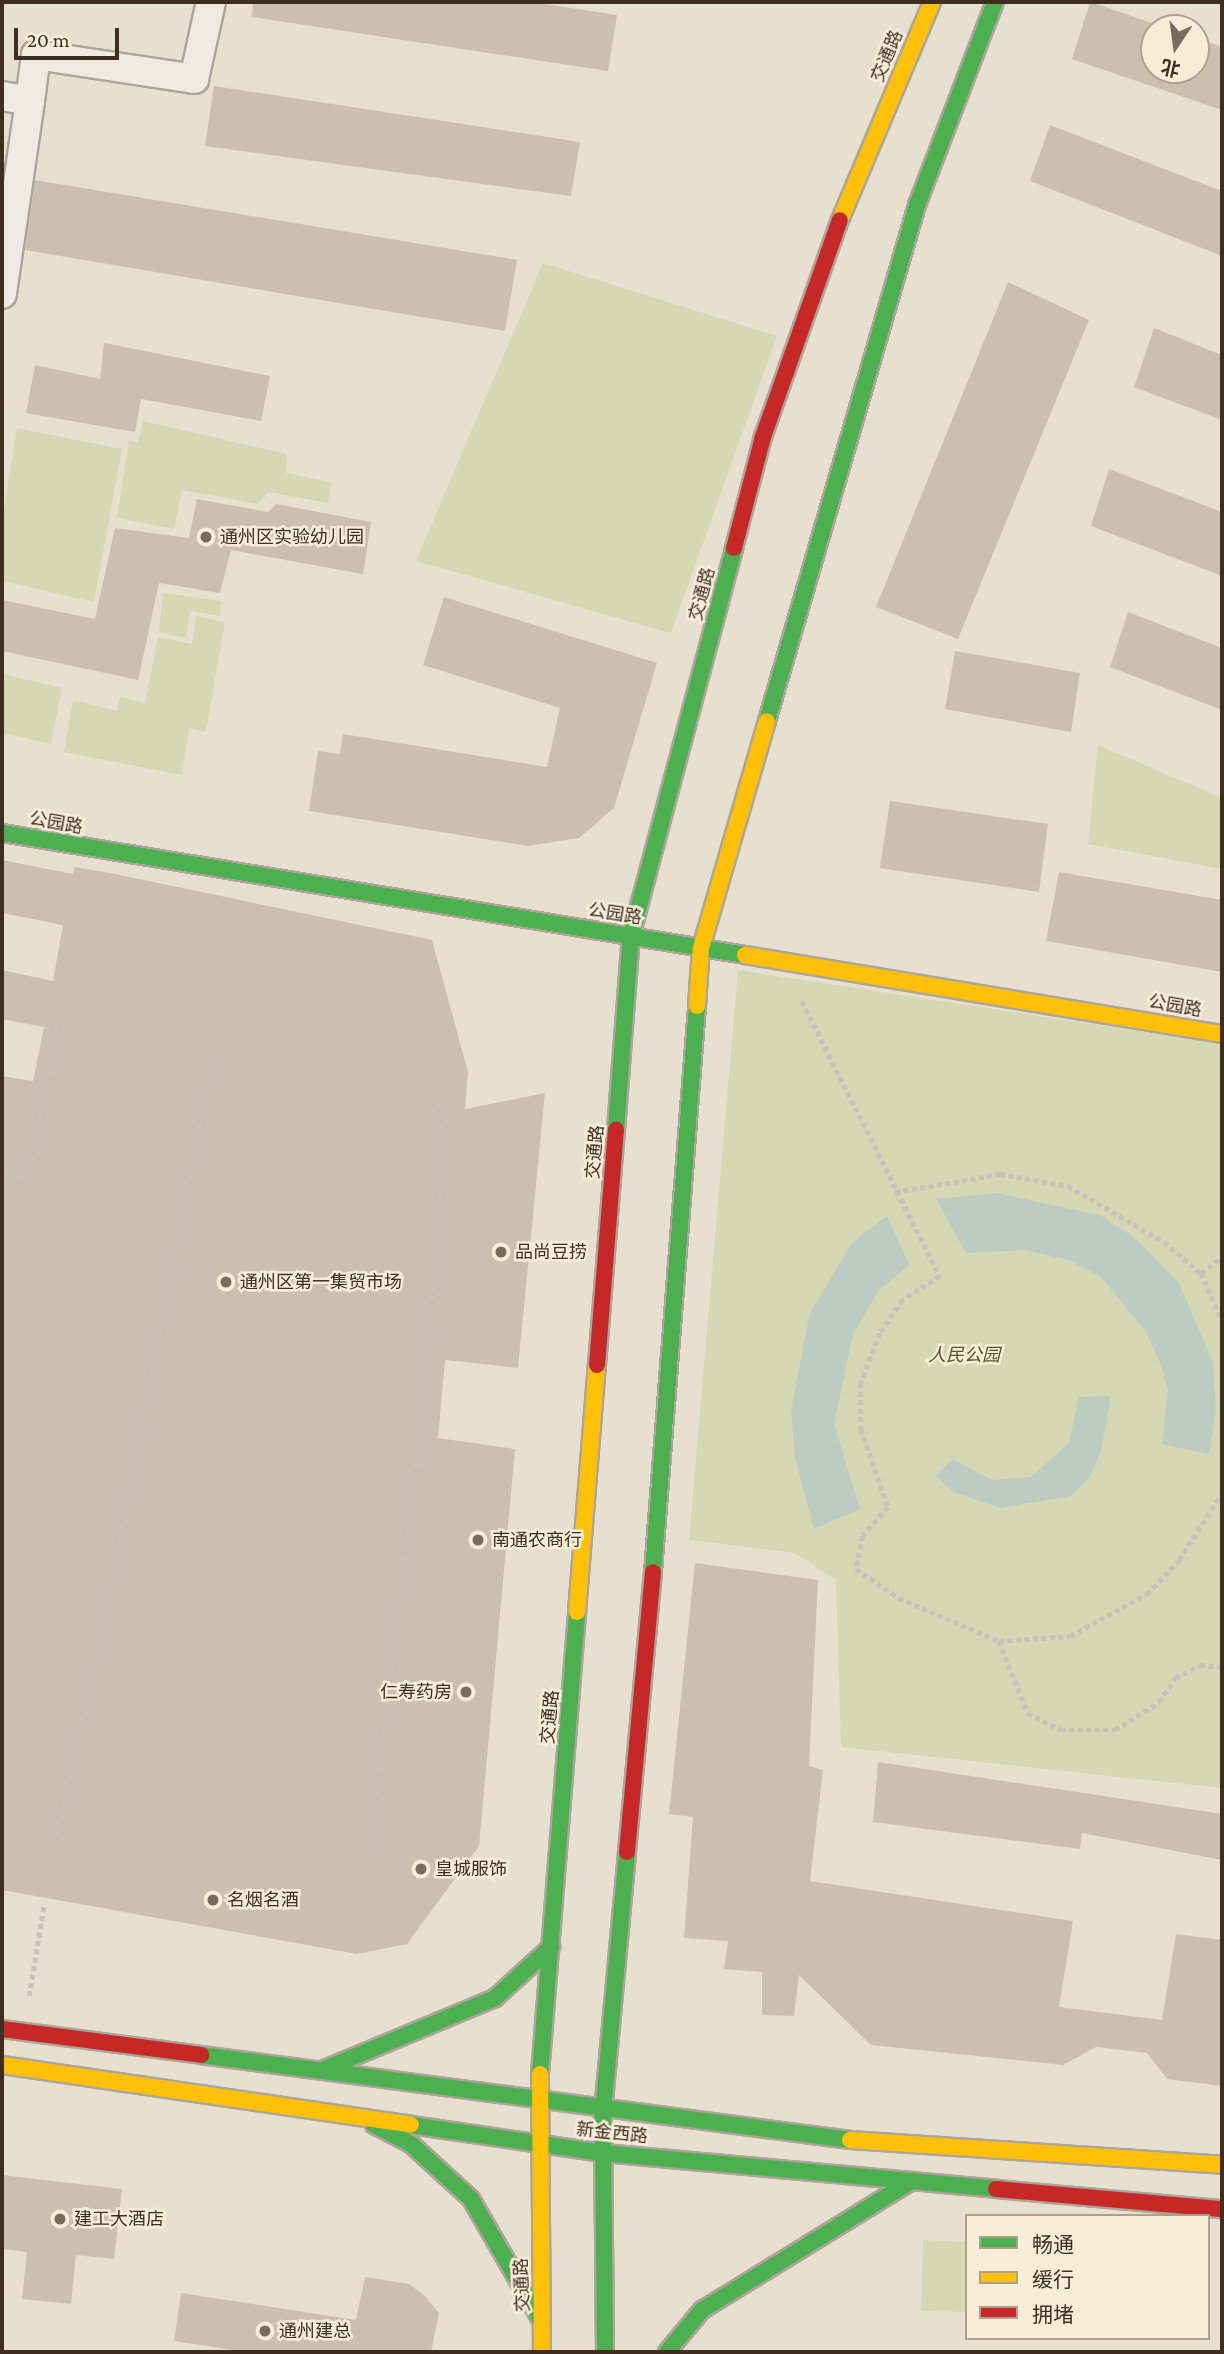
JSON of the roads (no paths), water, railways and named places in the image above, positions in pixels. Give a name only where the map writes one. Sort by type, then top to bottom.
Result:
[{"type":"main road","name":"交通路","points":[[542,2352],[536,2143],[538,2102],[631,936],[763,437],[853,184],[932,2]]},
{"type":"main road","points":[[605,2352],[603,2112],[654,1565],[701,948],[918,205],[995,2]]},
{"type":"main road","name":"公园路","points":[[2,833],[701,948],[800,960],[1222,1034]]},
{"type":"main road","points":[[317,2072],[495,1998],[551,1947]]},
{"type":"main road","name":"新金西路","points":[[2,2029],[603,2112],[813,2137],[1222,2165]]},
{"type":"main road","name":"新金西路","points":[[2,2065],[350,2112],[603,2153],[1222,2209]]},
{"type":"main road","points":[[350,2112],[411,2144],[471,2199],[542,2322]]},
{"type":"main road","points":[[667,2352],[711,2304],[912,2181]]},
{"type":"street","points":[[2,295],[36,55],[194,79],[211,2]]},
{"type":"street","points":[[2,96],[30,100]]},
{"type":"place","name":"通州区实验幼儿园","points":[[206,537]]},
{"type":"place","name":"品尚豆捞","points":[[501,1252]]},
{"type":"place","name":"通州区第一集贸市场","points":[[226,1282]]},
{"type":"place","name":"南通农商行","points":[[478,1540]]},
{"type":"place","name":"仁寿药房","points":[[466,1692]]},
{"type":"place","name":"皇城服饰","points":[[421,1869]]},
{"type":"place","name":"名烟名酒","points":[[213,1900]]},
{"type":"place","name":"建工大酒店","points":[[60,2219]]},
{"type":"place","name":"通州建总","points":[[265,2331]]},
{"type":"park label","name":"人民公园","points":[[964,1355]]}]
